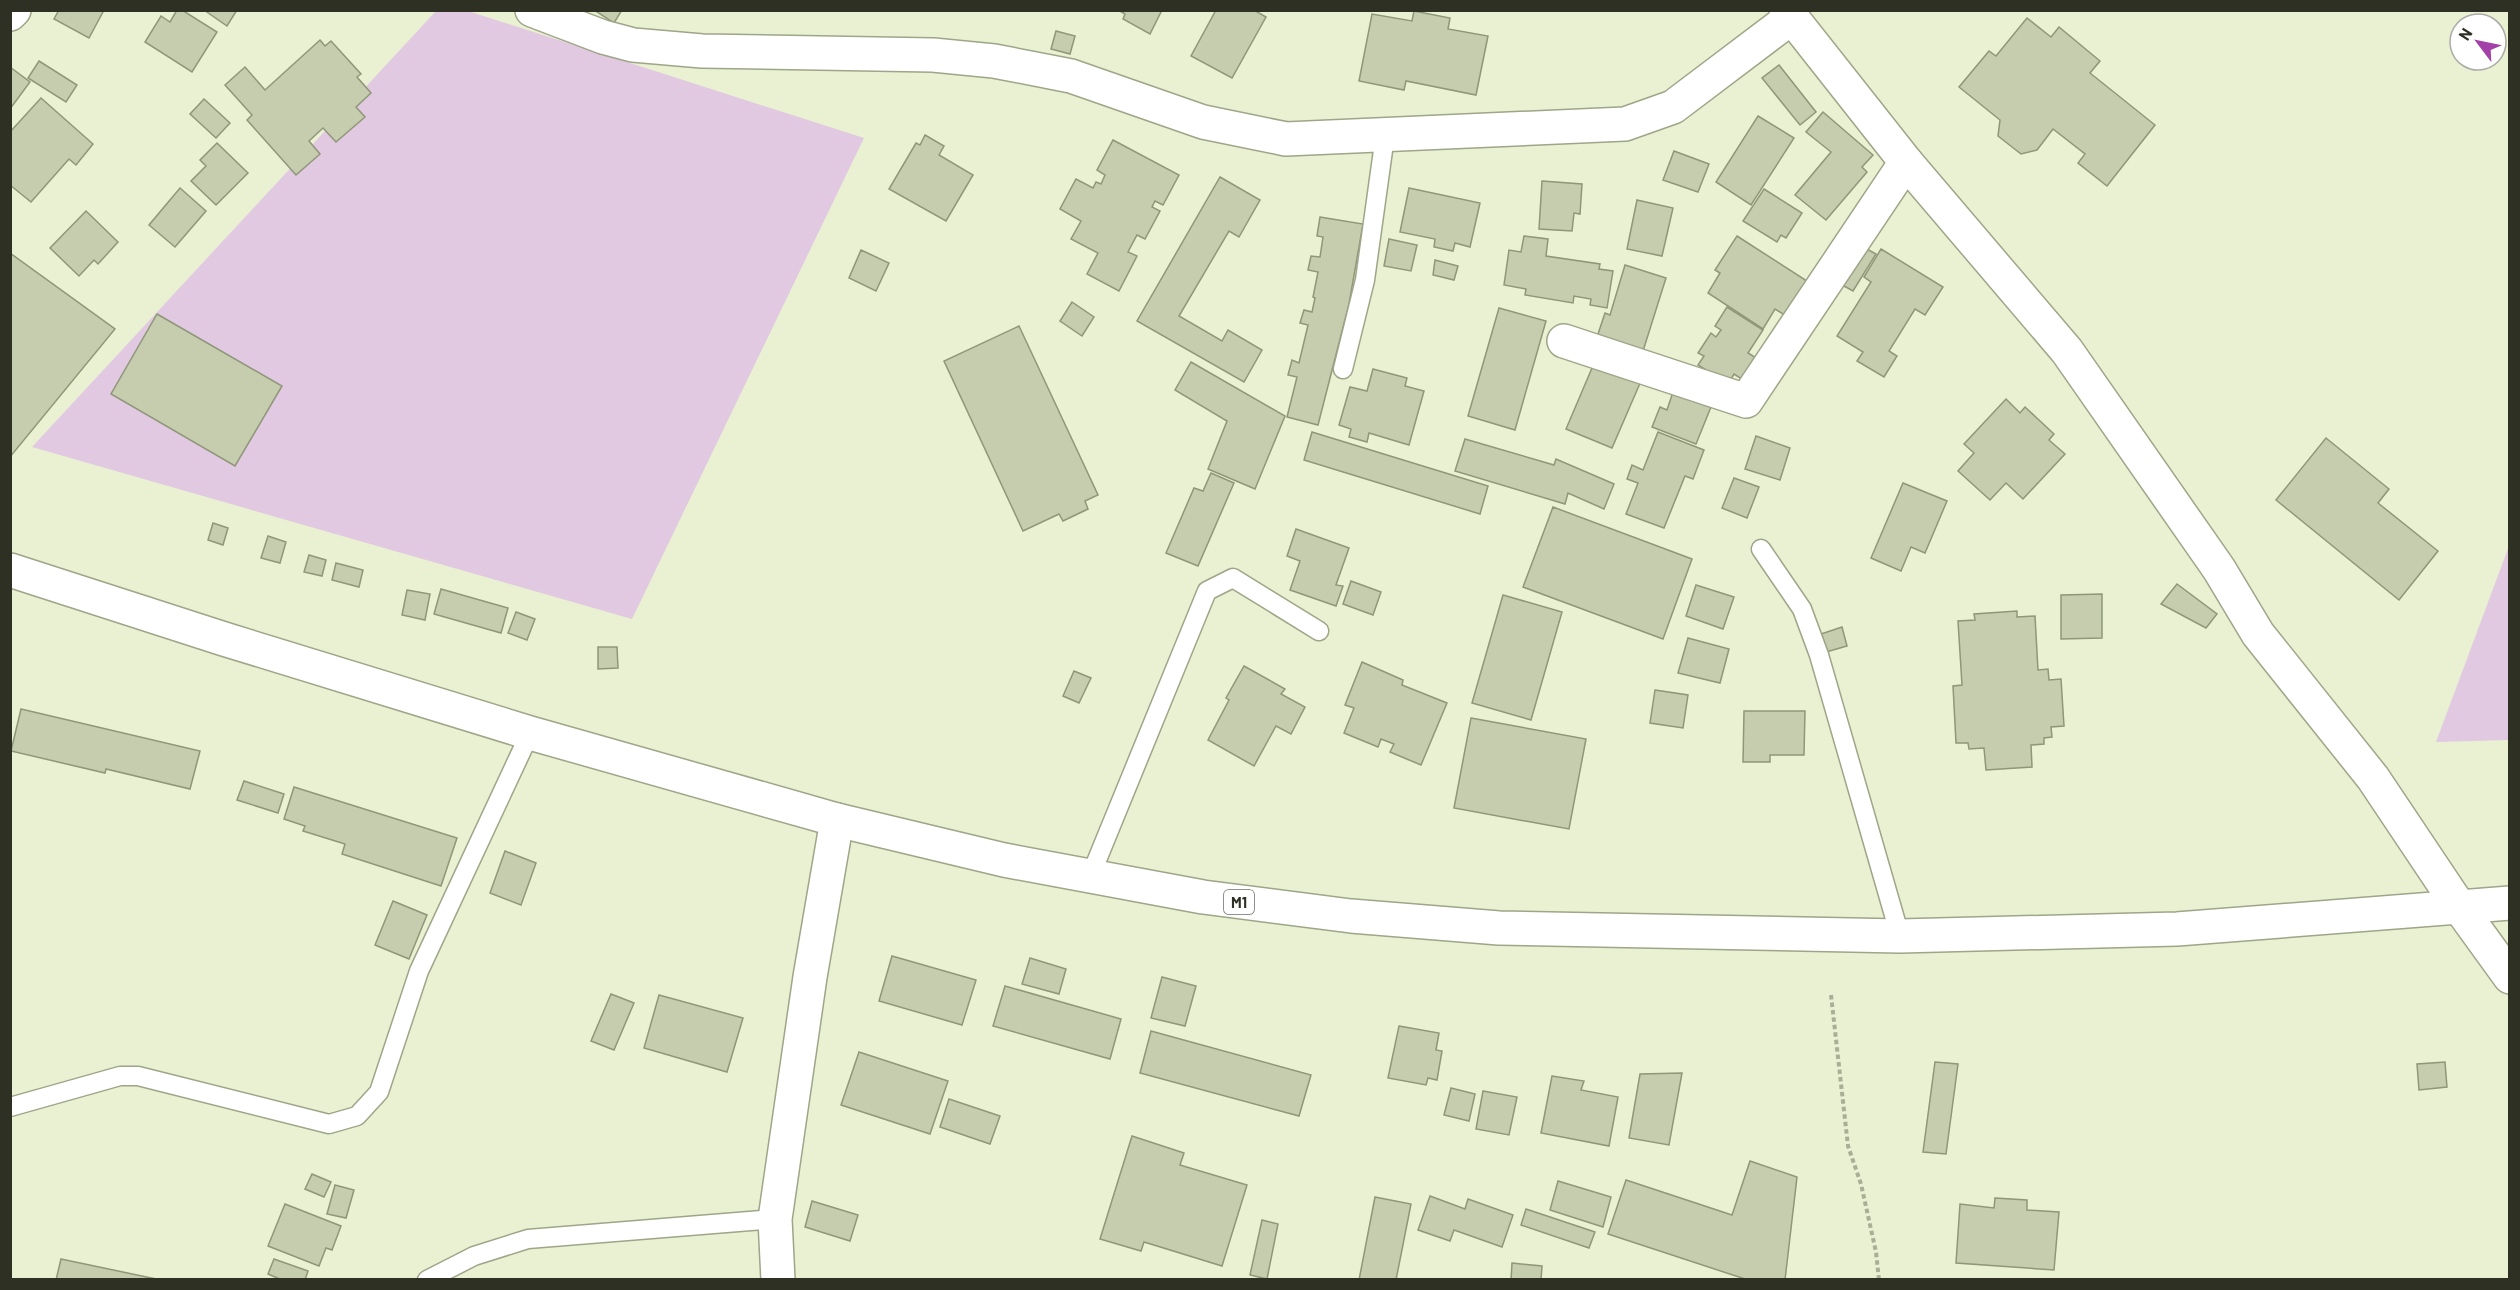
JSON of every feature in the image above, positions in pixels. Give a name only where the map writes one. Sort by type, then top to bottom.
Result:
[{"type":"main road","points":[[10,14],[14,10]]},
{"type":"main road","points":[[532,10],[603,37],[633,45],[702,51],[933,55],[994,61],[1071,76],[1203,122],[1286,139],[1625,124],[1673,107],[1789,14],[1906,162],[2067,351],[2219,569],[2258,634],[2373,778],[2460,908],[2510,977]]},
{"type":"main road","points":[[1564,341],[1746,401],[1906,162]]},
{"type":"main road","name":"M1","points":[[10,570],[224,639],[530,733],[837,820],[1004,860],[1090,878],[1203,897],[1340,915],[1499,928],[1900,936],[2178,929],[2510,903]]},
{"type":"main road","points":[[778,1280],[775,1219],[810,978],[837,820]]},
{"type":"lane","points":[[1342,369],[1365,280],[1385,136]]},
{"type":"lane","points":[[1761,549],[1802,609],[1819,655],[1900,936]]},
{"type":"lane","points":[[1090,878],[1207,591],[1233,578],[1319,630]]},
{"type":"lane","points":[[10,1107],[120,1076],[138,1076],[328,1124],[357,1116],[379,1092],[419,971],[530,733]]},
{"type":"lane","points":[[427,1280],[474,1256],[528,1239],[775,1219]]},
{"type":"path","points":[[1831,995],[1848,1146],[1861,1184],[1876,1252],[1879,1280]]},
{"type":"shaded area","points":[[436,11],[468,11],[864,138],[632,619],[32,447]]},
{"type":"shaded area","points":[[2509,546],[2509,740],[2436,742]]},
{"type":"building","points":[[59,10],[104,10],[89,38],[54,19]]},
{"type":"building","points":[[177,10],[182,10],[217,32],[192,72],[145,42],[161,16],[170,22]]},
{"type":"building","points":[[204,10],[237,10],[227,26]]},
{"type":"building","points":[[594,10],[622,10],[614,23]]},
{"type":"building","points":[[1118,10],[1162,10],[1150,34],[1123,19],[1125,14]]},
{"type":"building","points":[[1216,10],[1254,10],[1266,17],[1232,78],[1191,56]]},
{"type":"building","points":[[1414,11],[1450,18],[1448,29],[1488,36],[1476,95],[1406,81],[1404,90],[1359,81],[1372,14],[1412,21]]},
{"type":"building","points":[[2027,18],[2051,37],[2059,27],[2100,61],[2090,73],[2155,125],[2107,186],[2078,163],[2085,154],[2053,129],[2037,150],[2021,154],[1998,136],[2000,120],[1959,87],[1989,51],[1996,56]]},
{"type":"building","points":[[1056,31],[1075,36],[1070,54],[1051,49]]},
{"type":"building","points":[[320,40],[325,46],[331,41],[361,74],[357,77],[371,93],[356,107],[365,117],[336,142],[323,128],[309,141],[320,154],[296,175],[247,120],[252,115],[225,85],[245,67],[265,90]]},
{"type":"building","points":[[39,61],[77,85],[66,102],[28,78]]},
{"type":"building","points":[[1779,65],[1816,112],[1800,125],[1762,78]]},
{"type":"building","points":[[10,67],[30,82],[10,109]]},
{"type":"building","points":[[41,98],[93,144],[76,165],[69,159],[31,202],[10,185],[10,132]]},
{"type":"building","points":[[204,99],[230,123],[216,138],[190,114]]},
{"type":"building","points":[[1823,112],[1873,155],[1862,167],[1867,172],[1826,220],[1795,195],[1831,152],[1806,132]]},
{"type":"building","points":[[1758,116],[1794,138],[1751,205],[1716,182]]},
{"type":"building","points":[[925,135],[944,146],[939,155],[973,175],[946,221],[889,189],[916,143],[920,145]]},
{"type":"building","points":[[1113,140],[1179,175],[1163,205],[1155,201],[1152,207],[1160,211],[1145,239],[1137,235],[1128,252],[1137,256],[1119,291],[1087,274],[1098,253],[1071,239],[1081,221],[1060,209],[1076,179],[1093,188],[1096,182],[1101,184],[1105,175],[1097,170]]},
{"type":"building","points":[[217,143],[248,173],[216,205],[191,181],[206,166],[200,160]]},
{"type":"building","points":[[1674,151],[1709,164],[1698,192],[1663,180]]},
{"type":"building","points":[[1220,177],[1260,200],[1239,237],[1229,231],[1179,316],[1222,341],[1228,330],[1262,350],[1244,382],[1137,321]]},
{"type":"building","points":[[1542,181],[1582,184],[1580,214],[1574,213],[1572,231],[1539,229]]},
{"type":"building","points":[[180,188],[206,211],[175,247],[149,225]]},
{"type":"building","points":[[1409,188],[1480,203],[1470,247],[1455,243],[1453,251],[1434,247],[1435,239],[1400,232]]},
{"type":"building","points":[[1764,189],[1802,213],[1786,238],[1781,235],[1777,242],[1743,221]]},
{"type":"building","points":[[1637,200],[1673,208],[1662,256],[1627,249]]},
{"type":"building","points":[[86,211],[118,242],[98,264],[94,260],[79,276],[50,248]]},
{"type":"building","points":[[1320,217],[1363,224],[1349,304],[1318,425],[1287,417],[1297,377],[1288,375],[1292,360],[1299,363],[1308,325],[1300,323],[1304,310],[1312,312],[1315,298],[1313,297],[1318,272],[1308,270],[1311,256],[1320,257],[1323,237],[1317,236]]},
{"type":"building","points":[[1524,236],[1548,239],[1546,256],[1600,264],[1599,269],[1613,271],[1607,308],[1590,305],[1591,299],[1574,296],[1573,303],[1525,295],[1526,289],[1504,285],[1509,250],[1521,252]]},
{"type":"building","points":[[1737,236],[1810,283],[1788,317],[1775,309],[1763,329],[1708,293],[1720,273],[1715,270]]},
{"type":"building","points":[[1389,239],[1417,245],[1411,271],[1384,266]]},
{"type":"building","points":[[1865,248],[1876,254],[1853,291],[1842,285]]},
{"type":"building","points":[[1881,249],[1943,287],[1925,315],[1915,309],[1889,351],[1897,356],[1884,377],[1857,361],[1863,352],[1837,336],[1871,282],[1864,277]]},
{"type":"building","points":[[861,250],[889,263],[876,291],[849,278]]},
{"type":"building","points":[[10,253],[115,329],[10,457]]},
{"type":"building","points":[[1435,260],[1458,266],[1454,280],[1433,275]]},
{"type":"building","points":[[1625,265],[1666,278],[1643,351],[1597,337],[1605,313],[1610,315]]},
{"type":"building","points":[[1072,302],[1094,317],[1082,336],[1060,321]]},
{"type":"building","points":[[1727,307],[1763,330],[1748,353],[1758,359],[1745,381],[1734,374],[1728,384],[1698,365],[1704,356],[1698,353],[1711,333],[1716,337],[1721,330],[1715,326]]},
{"type":"building","points":[[1499,308],[1546,321],[1515,430],[1468,416]]},
{"type":"building","points":[[157,314],[282,386],[235,466],[111,394]]},
{"type":"building","points":[[1019,326],[1098,495],[1085,501],[1088,509],[1063,521],[1059,514],[1023,531],[944,361]]},
{"type":"building","points":[[1595,361],[1641,381],[1612,448],[1566,429]]},
{"type":"building","points":[[1191,362],[1285,416],[1255,489],[1208,469],[1227,421],[1175,390]]},
{"type":"building","points":[[1373,369],[1407,378],[1405,386],[1424,391],[1409,445],[1369,433],[1367,442],[1349,437],[1351,429],[1339,425],[1350,387],[1367,391]]},
{"type":"building","points":[[1673,392],[1711,407],[1696,444],[1652,427],[1660,407],[1667,410]]},
{"type":"building","points":[[2006,399],[2020,413],[2025,407],[2054,434],[2049,440],[2065,454],[2023,499],[2006,483],[1990,500],[1958,471],[1974,453],[1964,444]]},
{"type":"building","points":[[1312,432],[1488,486],[1480,514],[1304,460]]},
{"type":"building","points":[[1658,432],[1704,450],[1693,479],[1685,476],[1664,528],[1626,514],[1638,483],[1627,479],[1632,465],[1643,470]]},
{"type":"building","points":[[1756,436],[1790,448],[1780,480],[1745,469]]},
{"type":"building","points":[[2326,438],[2389,489],[2378,503],[2438,551],[2399,600],[2276,500]]},
{"type":"building","points":[[1465,439],[1554,465],[1556,459],[1614,484],[1604,509],[1568,493],[1565,504],[1455,471]]},
{"type":"building","points":[[1211,473],[1234,483],[1198,566],[1166,553],[1194,488],[1203,491]]},
{"type":"building","points":[[1734,478],[1759,487],[1747,518],[1722,508]]},
{"type":"building","points":[[1903,483],[1947,501],[1925,553],[1911,547],[1901,571],[1871,558]]},
{"type":"building","points":[[1553,507],[1692,559],[1663,639],[1523,587]]},
{"type":"building","points":[[213,523],[228,528],[223,545],[208,540]]},
{"type":"building","points":[[1296,529],[1349,548],[1336,585],[1343,586],[1336,606],[1290,590],[1300,561],[1287,556]]},
{"type":"building","points":[[268,536],[286,542],[280,563],[261,558]]},
{"type":"building","points":[[309,555],[326,560],[322,576],[304,572]]},
{"type":"building","points":[[336,563],[363,570],[359,587],[332,580]]},
{"type":"building","points":[[1351,581],[1381,592],[1373,615],[1343,604]]},
{"type":"building","points":[[2177,584],[2217,614],[2206,628],[2161,604]]},
{"type":"building","points":[[1696,585],[1734,597],[1723,629],[1686,616]]},
{"type":"building","points":[[441,589],[508,608],[501,633],[434,614]]},
{"type":"building","points":[[407,590],[430,594],[425,620],[402,615]]},
{"type":"building","points":[[2102,594],[2102,638],[2061,639],[2061,595]]},
{"type":"building","points":[[1503,595],[1562,612],[1531,720],[1472,703]]},
{"type":"building","points":[[2017,611],[2017,617],[2035,616],[2038,670],[2048,669],[2049,680],[2061,679],[2064,726],[2051,727],[2052,737],[2044,738],[2044,744],[2031,745],[2032,767],[1986,770],[1984,748],[1969,749],[1968,743],[1956,743],[1953,686],[1962,685],[1958,621],[1975,620],[1974,614]]},
{"type":"building","points":[[516,612],[535,619],[527,640],[508,633]]},
{"type":"building","points":[[1842,627],[1847,646],[1826,652],[1821,634]]},
{"type":"building","points":[[1688,638],[1729,649],[1720,683],[1678,673]]},
{"type":"building","points":[[598,647],[617,647],[618,668],[598,669]]},
{"type":"building","points":[[1362,662],[1403,680],[1402,685],[1447,703],[1421,765],[1390,752],[1394,744],[1381,739],[1378,747],[1344,733],[1354,708],[1345,705]]},
{"type":"building","points":[[1244,666],[1285,689],[1281,694],[1305,707],[1291,734],[1276,726],[1254,766],[1208,740],[1229,700],[1226,698]]},
{"type":"building","points":[[1074,671],[1091,678],[1079,703],[1063,696]]},
{"type":"building","points":[[1655,690],[1688,695],[1683,728],[1650,723]]},
{"type":"building","points":[[21,709],[200,751],[190,789],[106,769],[105,773],[11,751]]},
{"type":"building","points":[[1744,711],[1805,711],[1804,755],[1770,755],[1770,762],[1743,762]]},
{"type":"building","points":[[1471,718],[1586,739],[1569,829],[1454,808]]},
{"type":"building","points":[[244,781],[284,794],[278,813],[237,800]]},
{"type":"building","points":[[294,787],[457,838],[441,886],[342,854],[345,844],[303,831],[305,826],[284,819]]},
{"type":"building","points":[[505,851],[536,863],[521,905],[490,893]]},
{"type":"building","points":[[393,901],[427,915],[409,959],[375,945]]},
{"type":"building","points":[[892,956],[976,980],[962,1025],[879,1001]]},
{"type":"building","points":[[1030,958],[1066,969],[1059,994],[1022,984]]},
{"type":"building","points":[[1162,977],[1196,986],[1185,1026],[1151,1018]]},
{"type":"building","points":[[1005,986],[1121,1019],[1110,1059],[993,1026]]},
{"type":"building","points":[[611,994],[634,1003],[614,1050],[591,1041]]},
{"type":"building","points":[[659,995],[743,1018],[727,1072],[644,1048]]},
{"type":"building","points":[[1399,1026],[1439,1033],[1436,1050],[1442,1051],[1437,1080],[1428,1078],[1426,1085],[1388,1078]]},
{"type":"building","points":[[1151,1031],[1311,1075],[1299,1116],[1140,1073]]},
{"type":"building","points":[[859,1052],[948,1081],[930,1134],[841,1105]]},
{"type":"building","points":[[1935,1062],[1958,1064],[1946,1154],[1923,1152]]},
{"type":"building","points":[[2445,1062],[2447,1087],[2419,1090],[2417,1064]]},
{"type":"building","points":[[1682,1073],[1669,1145],[1629,1138],[1640,1074]]},
{"type":"building","points":[[1552,1076],[1584,1081],[1581,1090],[1618,1097],[1609,1146],[1541,1133]]},
{"type":"building","points":[[1451,1088],[1475,1094],[1469,1121],[1444,1115]]},
{"type":"building","points":[[1483,1091],[1517,1097],[1509,1135],[1476,1129]]},
{"type":"building","points":[[949,1099],[1000,1116],[990,1144],[940,1127]]},
{"type":"building","points":[[1132,1136],[1184,1153],[1180,1165],[1247,1185],[1222,1266],[1144,1242],[1141,1251],[1100,1239]]},
{"type":"building","points":[[1750,1161],[1797,1177],[1785,1280],[1748,1280],[1608,1234],[1626,1180],[1732,1215]]},
{"type":"building","points":[[312,1174],[331,1182],[324,1197],[305,1189]]},
{"type":"building","points":[[1558,1181],[1611,1197],[1603,1227],[1550,1210]]},
{"type":"building","points":[[335,1185],[354,1190],[346,1218],[327,1214]]},
{"type":"building","points":[[1430,1196],[1465,1209],[1468,1199],[1513,1215],[1502,1247],[1454,1230],[1450,1241],[1418,1230]]},
{"type":"building","points":[[1375,1197],[1411,1204],[1396,1280],[1359,1280]]},
{"type":"building","points":[[1995,1198],[2027,1200],[2027,1210],[2059,1212],[2054,1270],[1956,1263],[1960,1204],[1994,1208]]},
{"type":"building","points":[[812,1201],[858,1215],[850,1241],[805,1227]]},
{"type":"building","points":[[285,1204],[341,1226],[332,1250],[326,1248],[319,1266],[268,1246]]},
{"type":"building","points":[[1526,1209],[1595,1232],[1589,1248],[1521,1225]]},
{"type":"building","points":[[1262,1220],[1278,1224],[1267,1279],[1250,1275]]},
{"type":"building","points":[[61,1259],[161,1280],[56,1280]]},
{"type":"building","points":[[274,1259],[308,1271],[305,1280],[282,1280],[268,1274]]},
{"type":"building","points":[[1512,1263],[1542,1266],[1541,1280],[1511,1280]]}]
